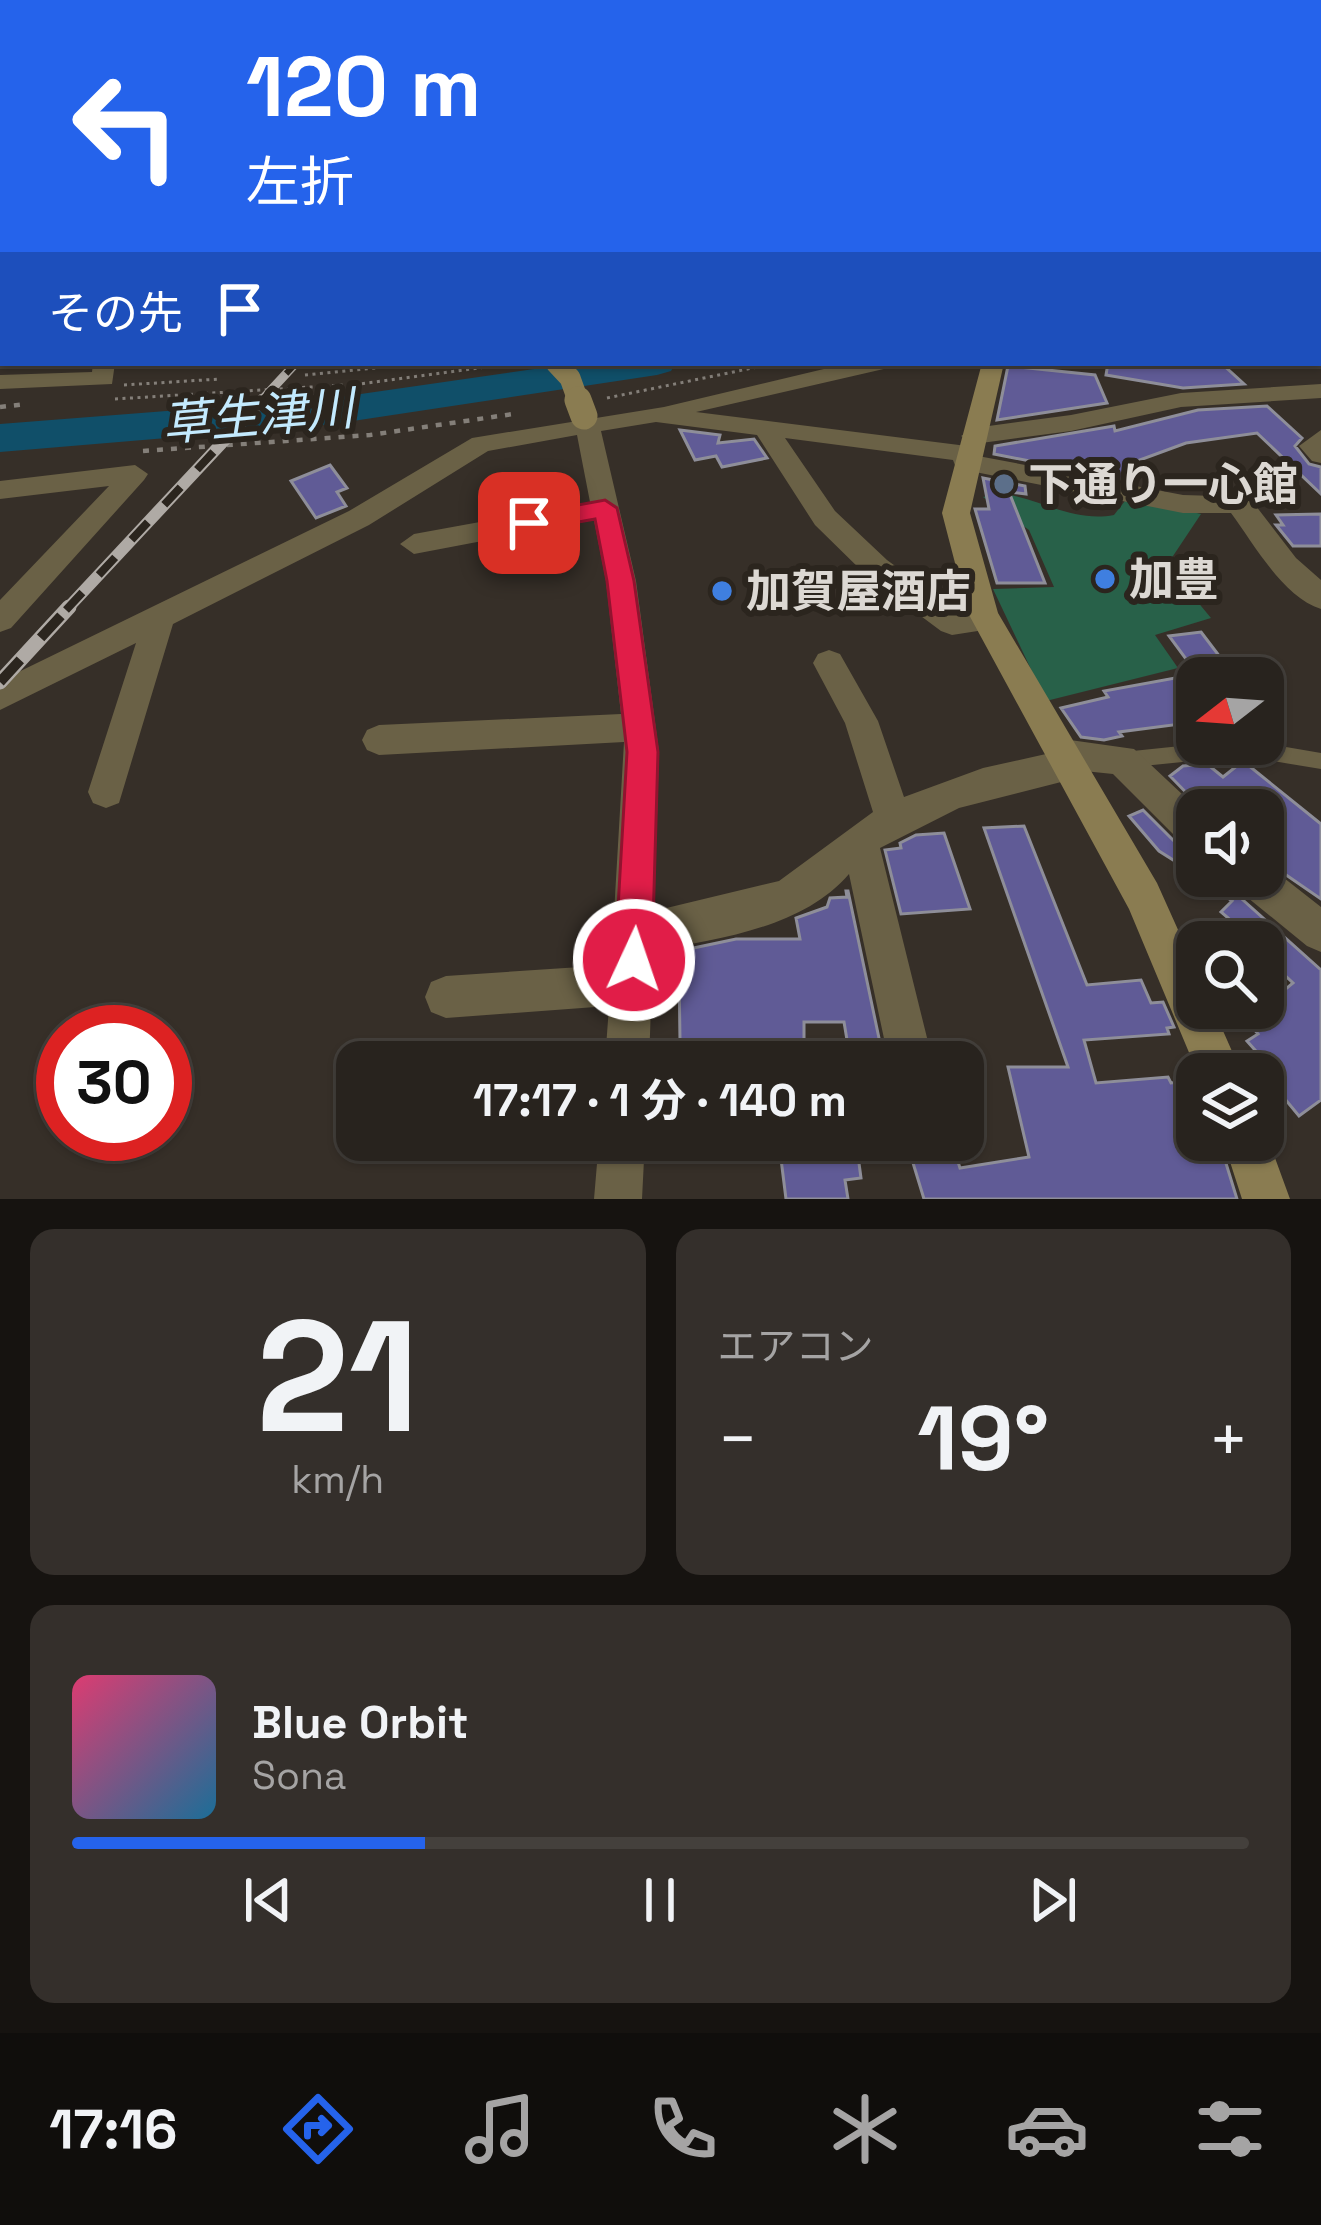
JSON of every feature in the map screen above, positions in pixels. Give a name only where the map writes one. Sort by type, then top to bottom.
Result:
[{"type":"street","points":[[0,382],[104,379],[104,366]]},
{"type":"street","points":[[559,366],[592,414],[621,581],[639,727],[628,1041]]},
{"type":"street","points":[[656,415],[867,366]]},
{"type":"street","points":[[992,366],[956,513],[986,620],[1143,896],[1211,1053]]},
{"type":"street","points":[[969,451],[1181,400],[1321,391]]},
{"type":"street","points":[[0,696],[359,518],[482,444],[592,414],[656,415],[969,451],[1183,504],[1239,504],[1286,565],[1321,598]]},
{"type":"street","points":[[764,426],[825,518],[878,568],[952,622],[986,620]]},
{"type":"street","points":[[1321,438],[1312,446],[1321,455]]},
{"type":"street","points":[[0,490],[135,474],[0,620]]},
{"type":"street","points":[[414,544],[605,508]]},
{"type":"street","points":[[106,792],[159,619]]},
{"type":"street","points":[[829,663],[861,721],[908,1041]]},
{"type":"street","points":[[380,740],[639,727]]},
{"type":"street","points":[[635,935],[738,914],[814,883],[877,830],[983,781],[1066,759],[1122,760],[1176,813]]},
{"type":"street","points":[[1277,897],[1321,932]]},
{"type":"street","points":[[446,997],[632,984]]},
{"type":"street","points":[[618,1199],[621,1161]]},
{"type":"street","points":[[1253,1161],[1266,1199]]},
{"type":"lane","points":[[1122,760],[1242,748],[1321,761]]},
{"type":"path","points":[[305,375],[395,366]]},
{"type":"path","points":[[101,400],[360,384],[494,366]]},
{"type":"path","points":[[592,414],[767,366]]},
{"type":"path","points":[[0,406],[30,404]]},
{"type":"path","points":[[136,452],[370,435],[523,413]]},
{"type":"green space","points":[[1012,495],[1099,517],[1114,515],[1128,497],[1201,514],[1167,565],[1211,618],[1155,635],[1176,668],[1046,701],[993,589],[1054,587],[1029,530],[983,497]]},
{"type":"building","points":[[1008,366],[1095,375],[1107,403],[997,420]]},
{"type":"building","points":[[1108,366],[1224,366],[1244,384],[1183,388],[1106,375]]},
{"type":"building","points":[[1267,406],[1302,438],[1295,446],[1309,464],[1321,467],[1321,494],[1257,433],[1186,443],[1126,465],[1126,480],[994,454],[995,446],[1114,426],[1115,431],[1198,410]]},
{"type":"building","points":[[680,430],[720,435],[718,443],[754,439],[767,458],[722,467],[716,456],[695,460]]},
{"type":"building","points":[[330,465],[347,488],[337,492],[346,506],[316,518],[291,481]]},
{"type":"building","points":[[983,478],[1025,486],[1026,494],[1009,492],[1045,583],[997,583],[975,509],[989,509]]},
{"type":"building","points":[[1321,514],[1321,546],[1293,546],[1276,525],[1283,525],[1276,515]]},
{"type":"building","points":[[1201,632],[1220,657],[1184,657],[1169,636]]},
{"type":"building","points":[[1176,678],[1176,725],[1119,732],[1122,736],[1104,740],[1081,737],[1061,708],[1108,697],[1104,691]]},
{"type":"building","points":[[1208,765],[1223,777],[1238,765],[1248,765],[1278,789],[1183,789],[1170,776],[1183,766]]},
{"type":"building","points":[[1284,794],[1321,824],[1321,899],[1284,873]]},
{"type":"building","points":[[1143,810],[1176,843],[1176,862],[1159,851],[1129,816]]},
{"type":"building","points":[[1024,826],[1087,985],[1141,980],[1151,1003],[1163,1002],[1174,1027],[1167,1028],[1169,1034],[1084,1040],[1096,1083],[1168,1077],[1176,1082],[1176,1161],[1225,1161],[1237,1199],[924,1199],[912,1161],[958,1161],[960,1168],[1029,1157],[1008,1067],[1068,1067],[984,828]]},
{"type":"building","points":[[944,833],[970,909],[901,914],[885,850],[901,848],[900,843],[916,835]]},
{"type":"building","points":[[848,891],[880,1041],[847,1041],[844,1022],[804,1022],[804,1041],[680,1040],[679,971],[685,971],[684,950],[736,939],[800,939],[796,918],[827,907],[830,898],[847,897]]},
{"type":"building","points":[[1227,897],[1240,897],[1266,921],[1232,921],[1221,912],[1232,901]]},
{"type":"building","points":[[1284,937],[1321,970],[1321,1100],[1299,1116],[1284,1098],[1284,1053],[1258,1053],[1247,1041],[1258,1034],[1254,1029],[1284,1029],[1284,990],[1293,983],[1284,974]]},
{"type":"building","points":[[781,1161],[859,1161],[861,1178],[845,1180],[848,1199],[786,1199]]},
{"type":"waterway","name":"草生津川","points":[[0,438],[333,411],[637,366]]},
{"type":"railway","points":[[259,403],[293,366]]},
{"type":"railway","points":[[66,610],[262,400]]},
{"type":"railway","points":[[0,682],[69,607]]},
{"type":"place","name":"下通り一心館","points":[[1004,484]]},
{"type":"place","name":"加豊","points":[[1105,579]]},
{"type":"place","name":"加賀屋酒店","points":[[722,591]]},
{"type":"route","points":[[529,523],[605,508],[621,581],[642,752],[634,960]]}]
